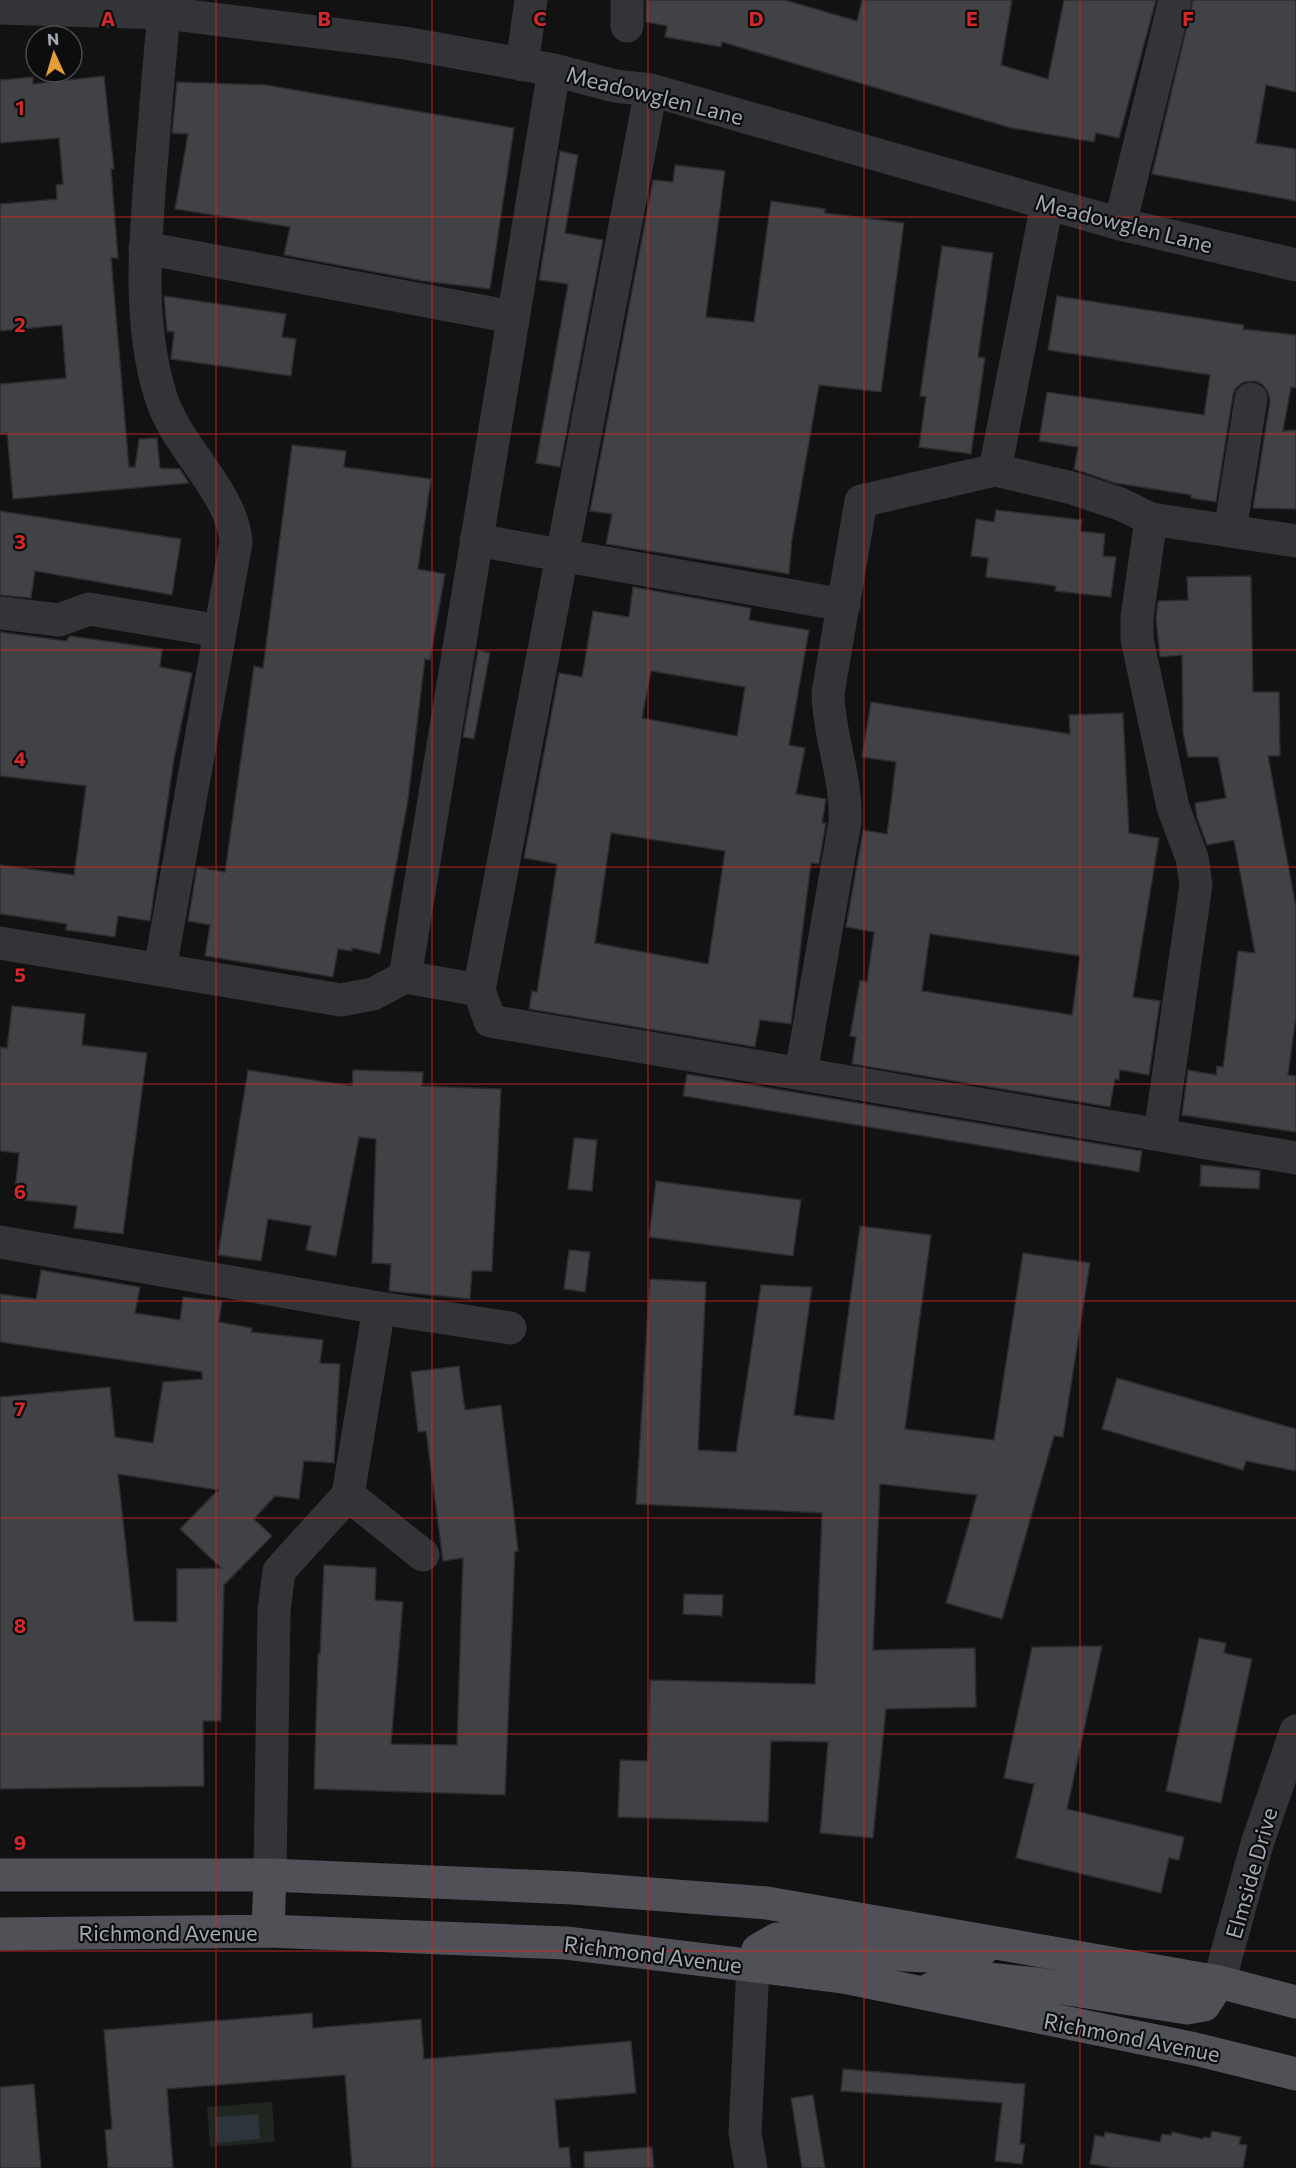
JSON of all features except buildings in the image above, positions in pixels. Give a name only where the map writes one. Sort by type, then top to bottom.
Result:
[{"type":"main road","points":[[0,1875],[270,1875],[573,1888],[767,1903],[1220,1982],[1296,2002]]},
{"type":"main road","points":[[268,1931],[270,1875]]},
{"type":"main road","name":"Richmond Avenue","points":[[0,1934],[268,1931],[566,1943],[844,1977],[1195,2049],[1296,2073]]},
{"type":"main road","points":[[753,1965],[758,1950],[777,1939],[795,1938],[917,1956],[948,1956],[1001,1944]]},
{"type":"main road","points":[[922,1993],[960,1976],[1037,1984],[1187,2008],[1204,2005],[1220,1982]]},
{"type":"street","points":[[522,65],[531,0]]},
{"type":"street","points":[[1120,225],[1175,0]]},
{"type":"street","name":"Meadowglen Lane","points":[[0,8],[164,13],[405,44],[554,70],[615,86],[651,90],[1120,225],[1296,265]]},
{"type":"street","points":[[160,969],[236,542],[235,522],[176,430],[160,396],[151,346],[145,248],[164,13]]},
{"type":"street","points":[[405,977],[554,70]]},
{"type":"street","points":[[651,90],[479,990],[490,1021],[1160,1133],[1296,1158]]},
{"type":"street","points":[[995,470],[1047,204]]},
{"type":"street","points":[[145,248],[512,317]]},
{"type":"street","points":[[1230,531],[1251,399]]},
{"type":"street","points":[[801,1073],[845,822],[846,796],[828,722],[828,693],[861,501],[995,470],[1072,488],[1120,504],[1151,519],[1296,541]]},
{"type":"street","points":[[1151,519],[1137,617],[1137,639],[1173,807],[1192,858],[1196,885],[1160,1133]]},
{"type":"street","points":[[476,540],[844,605]]},
{"type":"street","points":[[0,613],[59,620],[89,609],[220,631]]},
{"type":"street","points":[[0,943],[341,1000],[373,994],[405,977],[479,990]]},
{"type":"street","points":[[0,1242],[379,1308],[510,1328]]},
{"type":"street","points":[[270,1875],[274,1611],[279,1571],[348,1495],[379,1308]]},
{"type":"street","points":[[348,1495],[423,1555]]},
{"type":"street","name":"Elmside Drive","points":[[1220,1982],[1257,1844],[1296,1731]]},
{"type":"street","points":[[751,2168],[745,2133],[753,1965]]},
{"type":"shaded area","points":[[272,2102],[275,2142],[210,2147],[207,2107]]},
{"type":"shaded area","points":[[258,2114],[260,2139],[217,2143],[215,2117]]}]
